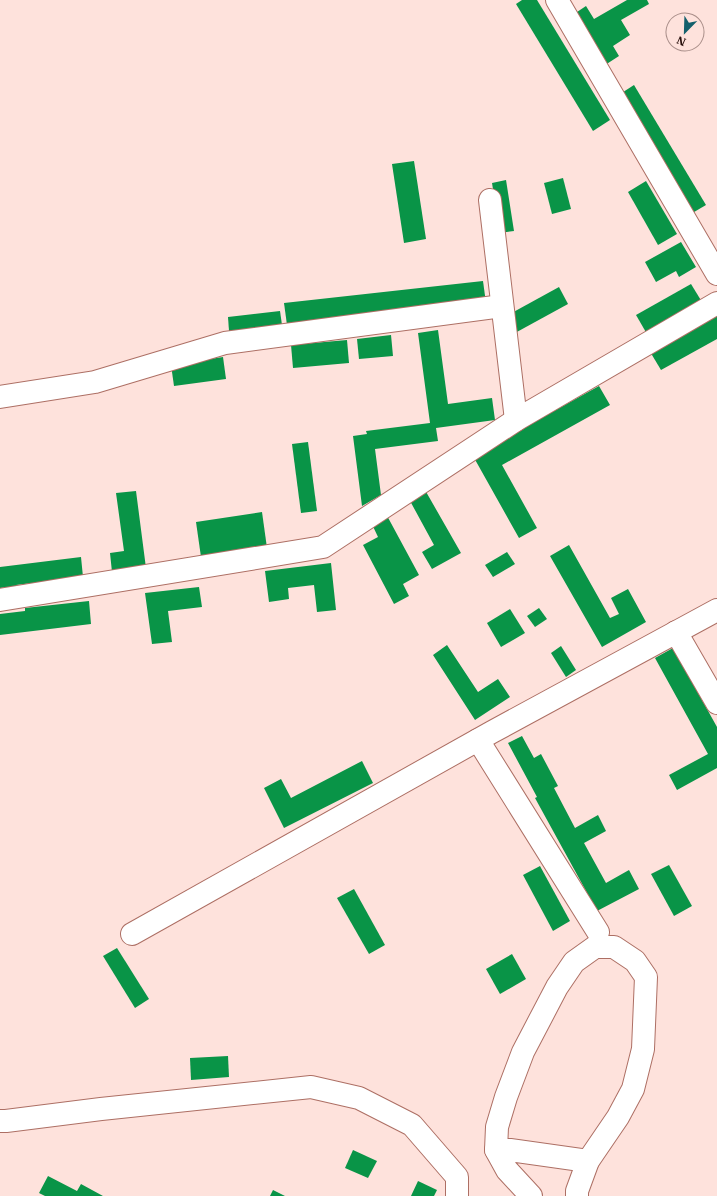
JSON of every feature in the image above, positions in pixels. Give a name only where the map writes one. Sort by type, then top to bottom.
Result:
[{"type":"street","points":[[557,0],[717,274]]},
{"type":"street","points":[[490,200],[516,420]]},
{"type":"street","points":[[0,600],[323,548],[516,420],[717,303]]},
{"type":"street","points":[[0,397],[95,382],[225,343],[502,306]]},
{"type":"street","points":[[132,934],[478,740],[717,610]]},
{"type":"street","points":[[676,632],[717,703]]},
{"type":"street","points":[[478,740],[598,932]]},
{"type":"street","points":[[531,1196],[507,1170],[496,1150],[497,1127],[506,1097],[523,1052],[557,987],[574,962],[595,947],[614,947],[635,960],[646,976],[643,1050],[633,1089],[618,1117],[588,1160],[577,1191],[577,1196]]},
{"type":"street","points":[[0,1120],[6,1121],[101,1109],[311,1088],[359,1098],[412,1125],[456,1177],[457,1196]]},
{"type":"street","points":[[496,1150],[510,1150],[588,1160]]},
{"type":"building","points":[[522,0],[537,0],[610,120],[593,131],[516,4]]},
{"type":"building","points":[[627,0],[647,0],[649,4],[621,20],[630,35],[613,46],[619,56],[602,67],[574,14],[586,6],[594,19]]},
{"type":"building","points":[[634,85],[706,205],[689,215],[617,96]]},
{"type":"building","points":[[414,161],[426,239],[404,243],[392,164]]},
{"type":"building","points":[[563,178],[571,209],[552,214],[544,183]]},
{"type":"building","points":[[506,180],[514,231],[500,233],[492,183]]},
{"type":"building","points":[[646,181],[677,234],[658,245],[628,192]]},
{"type":"building","points":[[681,242],[696,267],[679,277],[676,271],[656,282],[645,262]]},
{"type":"building","points":[[483,281],[486,303],[287,325],[284,303]]},
{"type":"building","points":[[691,284],[702,302],[647,334],[636,315]]},
{"type":"building","points":[[559,287],[568,304],[515,333],[506,316]]},
{"type":"building","points":[[280,311],[282,325],[229,331],[228,317]]},
{"type":"building","points":[[717,313],[717,339],[661,370],[649,350]]},
{"type":"building","points":[[438,330],[448,404],[492,398],[495,420],[436,428],[438,441],[375,449],[381,495],[362,506],[353,436],[367,434],[366,431],[430,423],[418,333]]},
{"type":"building","points":[[391,335],[393,356],[359,359],[357,339]]},
{"type":"building","points":[[347,340],[349,363],[293,368],[291,345]]},
{"type":"building","points":[[223,357],[226,379],[174,386],[171,365]]},
{"type":"building","points":[[599,386],[610,405],[502,465],[537,528],[519,538],[473,456]]},
{"type":"building","points":[[308,442],[317,511],[301,513],[292,444]]},
{"type":"building","points":[[425,490],[461,553],[432,569],[422,552],[434,545],[409,499]]},
{"type":"building","points":[[136,491],[146,568],[112,572],[110,553],[124,551],[116,493]]},
{"type":"building","points":[[262,512],[267,548],[201,557],[196,522]]},
{"type":"building","points":[[385,512],[419,575],[403,584],[409,596],[394,604],[363,545],[378,537],[370,520]]},
{"type":"building","points":[[569,545],[610,618],[619,614],[611,598],[628,589],[646,622],[602,647],[550,556]]},
{"type":"building","points":[[507,552],[515,564],[493,577],[485,565]]},
{"type":"building","points":[[81,557],[83,577],[0,588],[0,567]]},
{"type":"building","points":[[331,563],[336,610],[317,612],[314,585],[288,588],[289,599],[269,602],[265,571]]},
{"type":"building","points":[[199,587],[202,607],[168,611],[172,642],[152,644],[145,593]]},
{"type":"building","points":[[89,601],[91,624],[0,635],[0,614],[25,611],[25,608]]},
{"type":"building","points":[[539,608],[547,619],[535,627],[527,616]]},
{"type":"building","points":[[510,609],[525,633],[501,647],[487,623]]},
{"type":"building","points":[[447,645],[478,692],[498,679],[510,697],[475,720],[433,655]]},
{"type":"building","points":[[561,646],[576,670],[566,677],[551,653]]},
{"type":"building","points":[[673,648],[717,727],[717,768],[677,790],[669,775],[708,754],[655,658]]},
{"type":"building","points":[[522,736],[534,758],[541,754],[558,786],[554,788],[575,828],[598,815],[606,831],[584,843],[606,883],[629,870],[639,889],[597,911],[535,798],[537,797],[508,743]]},
{"type":"building","points":[[362,761],[373,783],[284,828],[264,788],[281,779],[291,798]]},
{"type":"building","points":[[669,865],[692,906],[674,916],[651,874]]},
{"type":"building","points":[[540,866],[570,921],[553,931],[523,875]]},
{"type":"building","points":[[354,889],[385,945],[369,954],[337,898]]},
{"type":"building","points":[[117,948],[149,999],[135,1008],[103,956]]},
{"type":"building","points":[[512,954],[526,979],[500,994],[486,969]]},
{"type":"building","points":[[228,1056],[229,1077],[191,1080],[190,1058]]},
{"type":"building","points":[[353,1150],[377,1161],[368,1178],[345,1168]]},
{"type":"building","points":[[48,1176],[77,1191],[81,1184],[103,1196],[45,1196],[39,1193]]},
{"type":"building","points":[[418,1181],[437,1190],[434,1196],[411,1196]]},
{"type":"building","points":[[273,1190],[285,1196],[270,1196]]}]
